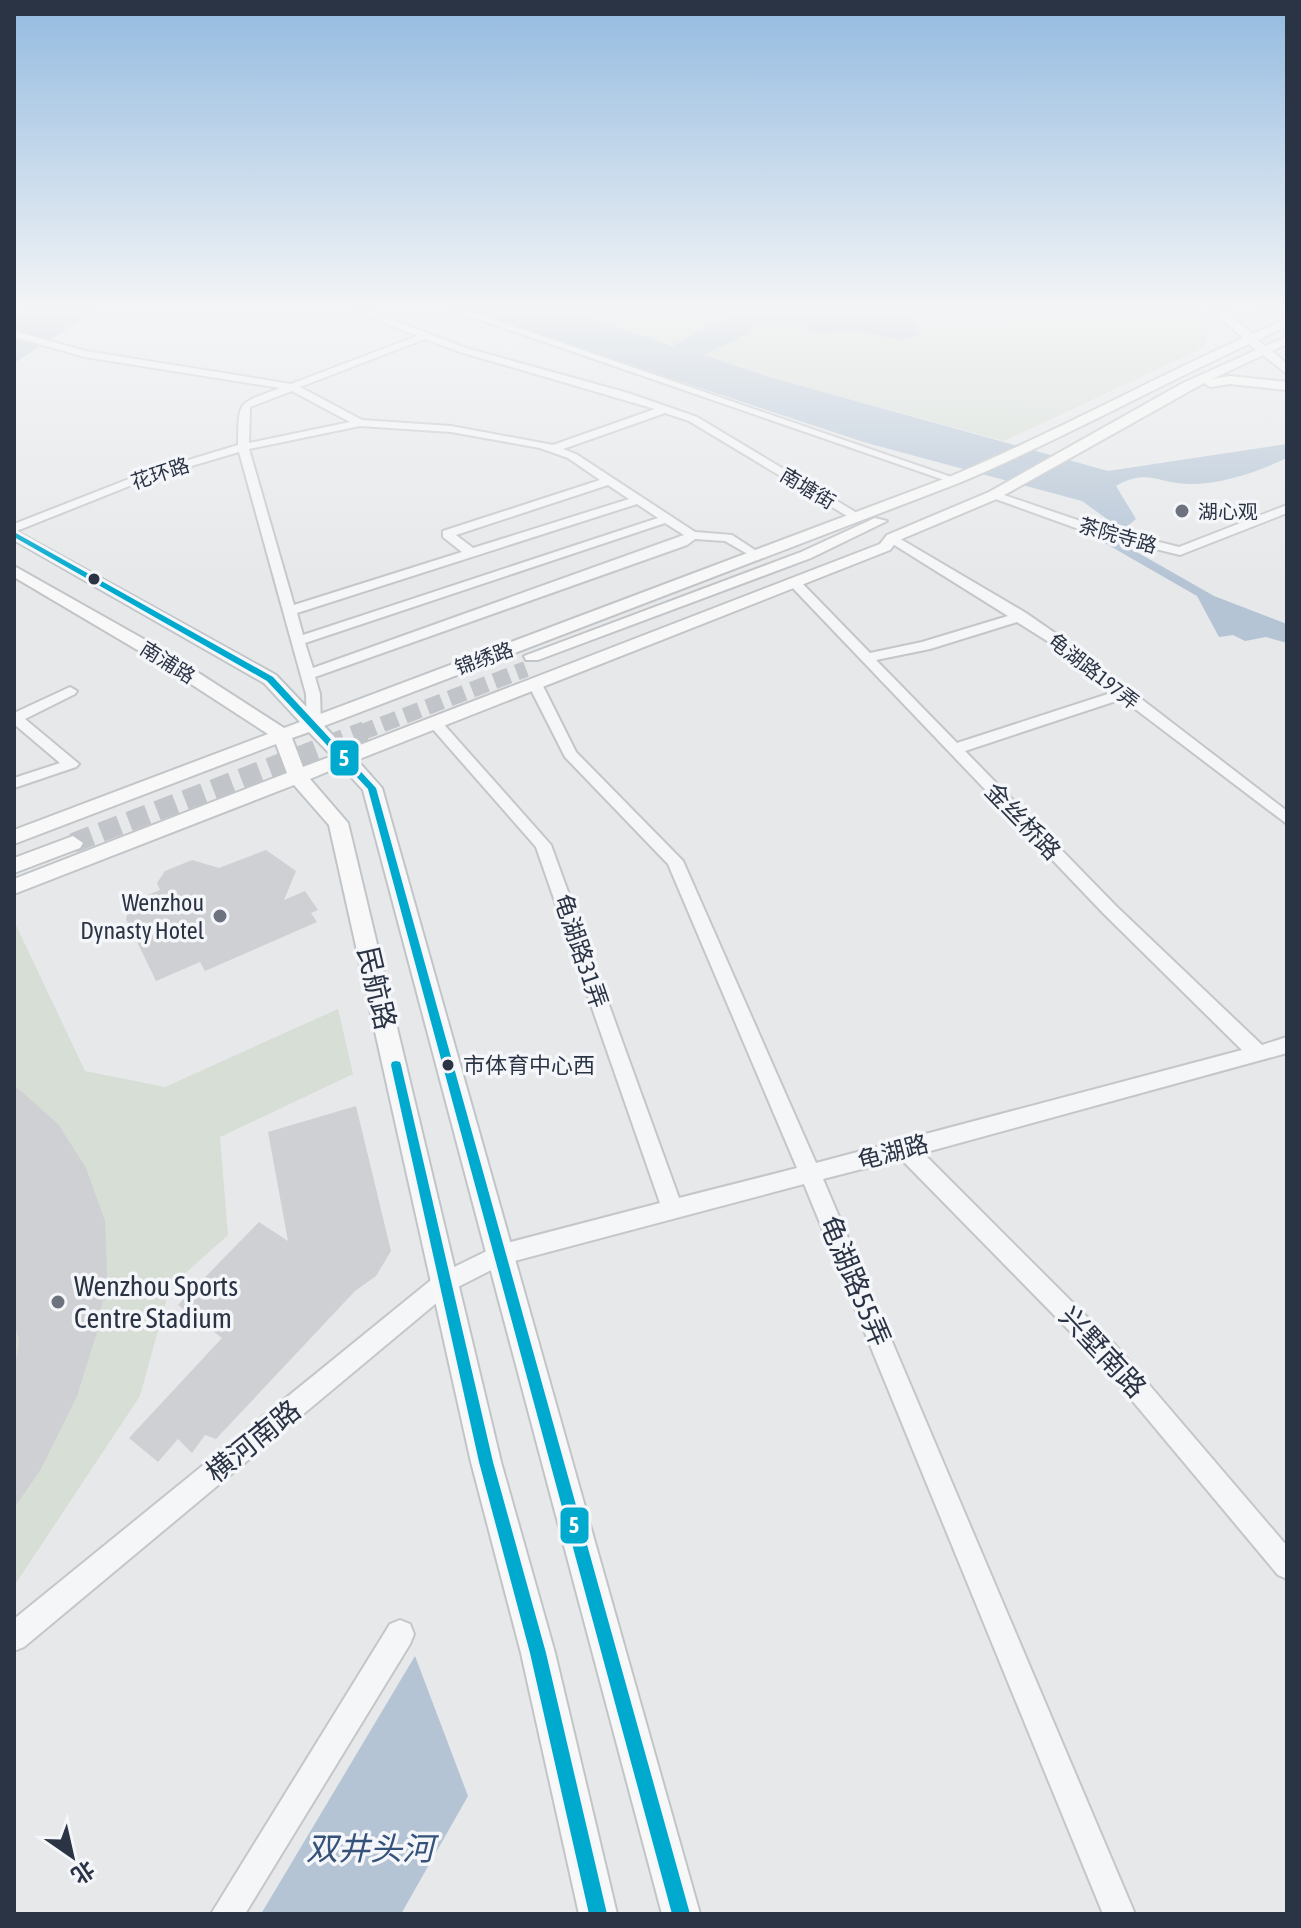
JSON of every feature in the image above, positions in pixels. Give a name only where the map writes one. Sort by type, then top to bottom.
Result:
[{"type":"main road","name":"锦绣路","points":[[14,837],[954,480],[1040,444],[1128,400]]},
{"type":"main road","name":"锦绣路","points":[[526,672],[873,539],[892,538],[994,495],[1161,400]]},
{"type":"main road","name":"锦绣路","points":[[14,887],[435,723],[526,672],[806,555],[908,508],[954,480]]},
{"type":"main road","name":"南浦路","points":[[14,531],[270,679],[346,757]]},
{"type":"main road","name":"锦绣路","points":[[526,672],[794,583],[885,547],[892,538]]},
{"type":"main road","name":"南浦路","points":[[14,571],[157,654],[282,735]]},
{"type":"main road","points":[[282,735],[297,776]]},
{"type":"main road","name":"民航路","points":[[346,757],[372,788],[681,1914]]},
{"type":"main road","name":"民航路","points":[[297,776],[338,823],[413,1132],[486,1462],[538,1653],[598,1914]]},
{"type":"main road","points":[[14,853],[70,838],[14,866]]},
{"type":"street","points":[[259,400],[246,405],[243,447],[313,694],[314,723]]},
{"type":"street","points":[[317,400],[360,423]]},
{"type":"street","name":"南塘街","points":[[635,400],[693,419],[856,516]]},
{"type":"street","points":[[720,400],[954,480]]},
{"type":"street","points":[[552,449],[665,409]]},
{"type":"street","name":"花环路","points":[[14,531],[143,477],[243,447],[360,423],[451,429],[512,438],[552,449],[572,456],[692,535],[728,538],[758,556]]},
{"type":"street","points":[[470,552],[447,534],[610,480]]},
{"type":"street","name":"茶院寺路","points":[[994,495],[1091,529],[1180,551],[1287,509]]},
{"type":"street","points":[[289,611],[640,499]]},
{"type":"street","points":[[298,641],[668,518]]},
{"type":"street","points":[[307,675],[683,542],[692,535]]},
{"type":"street","name":"龟湖路197弄","points":[[892,538],[1021,616],[1287,819]]},
{"type":"street","name":"金丝桥路","points":[[794,583],[1110,910],[1258,1053]]},
{"type":"street","points":[[866,658],[938,642],[1021,616]]},
{"type":"street","name":"龟湖路55弄","points":[[526,672],[570,754],[675,861],[810,1174],[1119,1914]]},
{"type":"street","points":[[14,783],[71,764],[14,718],[70,691]]},
{"type":"street","points":[[954,749],[1122,694]]},
{"type":"street","name":"龟湖路31弄","points":[[435,723],[543,845],[673,1210]]},
{"type":"street","name":"龟湖路","points":[[499,1255],[1287,1045]]},
{"type":"street","name":"兴墅南路","points":[[905,1149],[1108,1354],[1287,1566]]},
{"type":"street","name":"横河南路","points":[[14,1637],[444,1283],[499,1255]]},
{"type":"street","points":[[227,1914],[400,1634]]},
{"type":"shaded area","points":[[853,400],[1092,400],[1004,441]]},
{"type":"shaded area","points":[[14,921],[85,1071],[165,1087],[338,1009],[353,1074],[220,1137],[228,1235],[170,1287],[140,1396],[14,1586]]},
{"type":"water","points":[[736,400],[852,400],[1108,471],[1287,444],[1287,458],[1227,479],[1189,484],[1144,477],[1116,486],[1136,519],[1125,528],[1121,543],[1214,596],[1287,624],[1287,643],[1266,637],[1245,641],[1233,635],[1219,637],[1197,596],[1103,542],[1099,535],[1107,519],[1082,501],[867,443]]},
{"type":"water","name":"双井头河","points":[[415,1656],[468,1796],[401,1914],[261,1914]]},
{"type":"building","name":"Wenzhou Dynasty Hotel","points":[[266,850],[296,871],[284,900],[305,891],[318,910],[311,913],[317,922],[205,971],[200,962],[156,981],[126,919],[130,902],[160,890],[157,883],[165,871],[192,860],[219,868]]},
{"type":"building","name":"Wenzhou Sports Centre Stadium","points":[[14,1085],[58,1124],[86,1168],[105,1221],[107,1274],[98,1329],[77,1396],[41,1469],[14,1508],[14,1374],[19,1340],[14,1324]]},
{"type":"building","points":[[356,1106],[391,1251],[376,1276],[355,1291],[216,1439],[205,1435],[192,1453],[178,1439],[158,1462],[129,1438],[222,1338],[178,1305],[259,1222],[288,1241],[268,1132]]},
{"type":"tunnel","points":[[360,733],[526,669]]},
{"type":"tunnel","points":[[73,843],[365,731]]},
{"type":"transit line","name":"5","points":[[14,534],[270,679],[372,788],[681,1914]]},
{"type":"transit line","name":"5","points":[[396,1065],[486,1462],[538,1653],[598,1914]]},
{"type":"place","name":"湖心观","points":[[1182,511]]},
{"type":"place","name":"Wenzhou Dynasty Hotel","points":[[220,916]]},
{"type":"place","name":"市体育中心西","points":[[448,1065]]},
{"type":"place","name":"Wenzhou Sports Centre Stadium","points":[[58,1302]]}]
